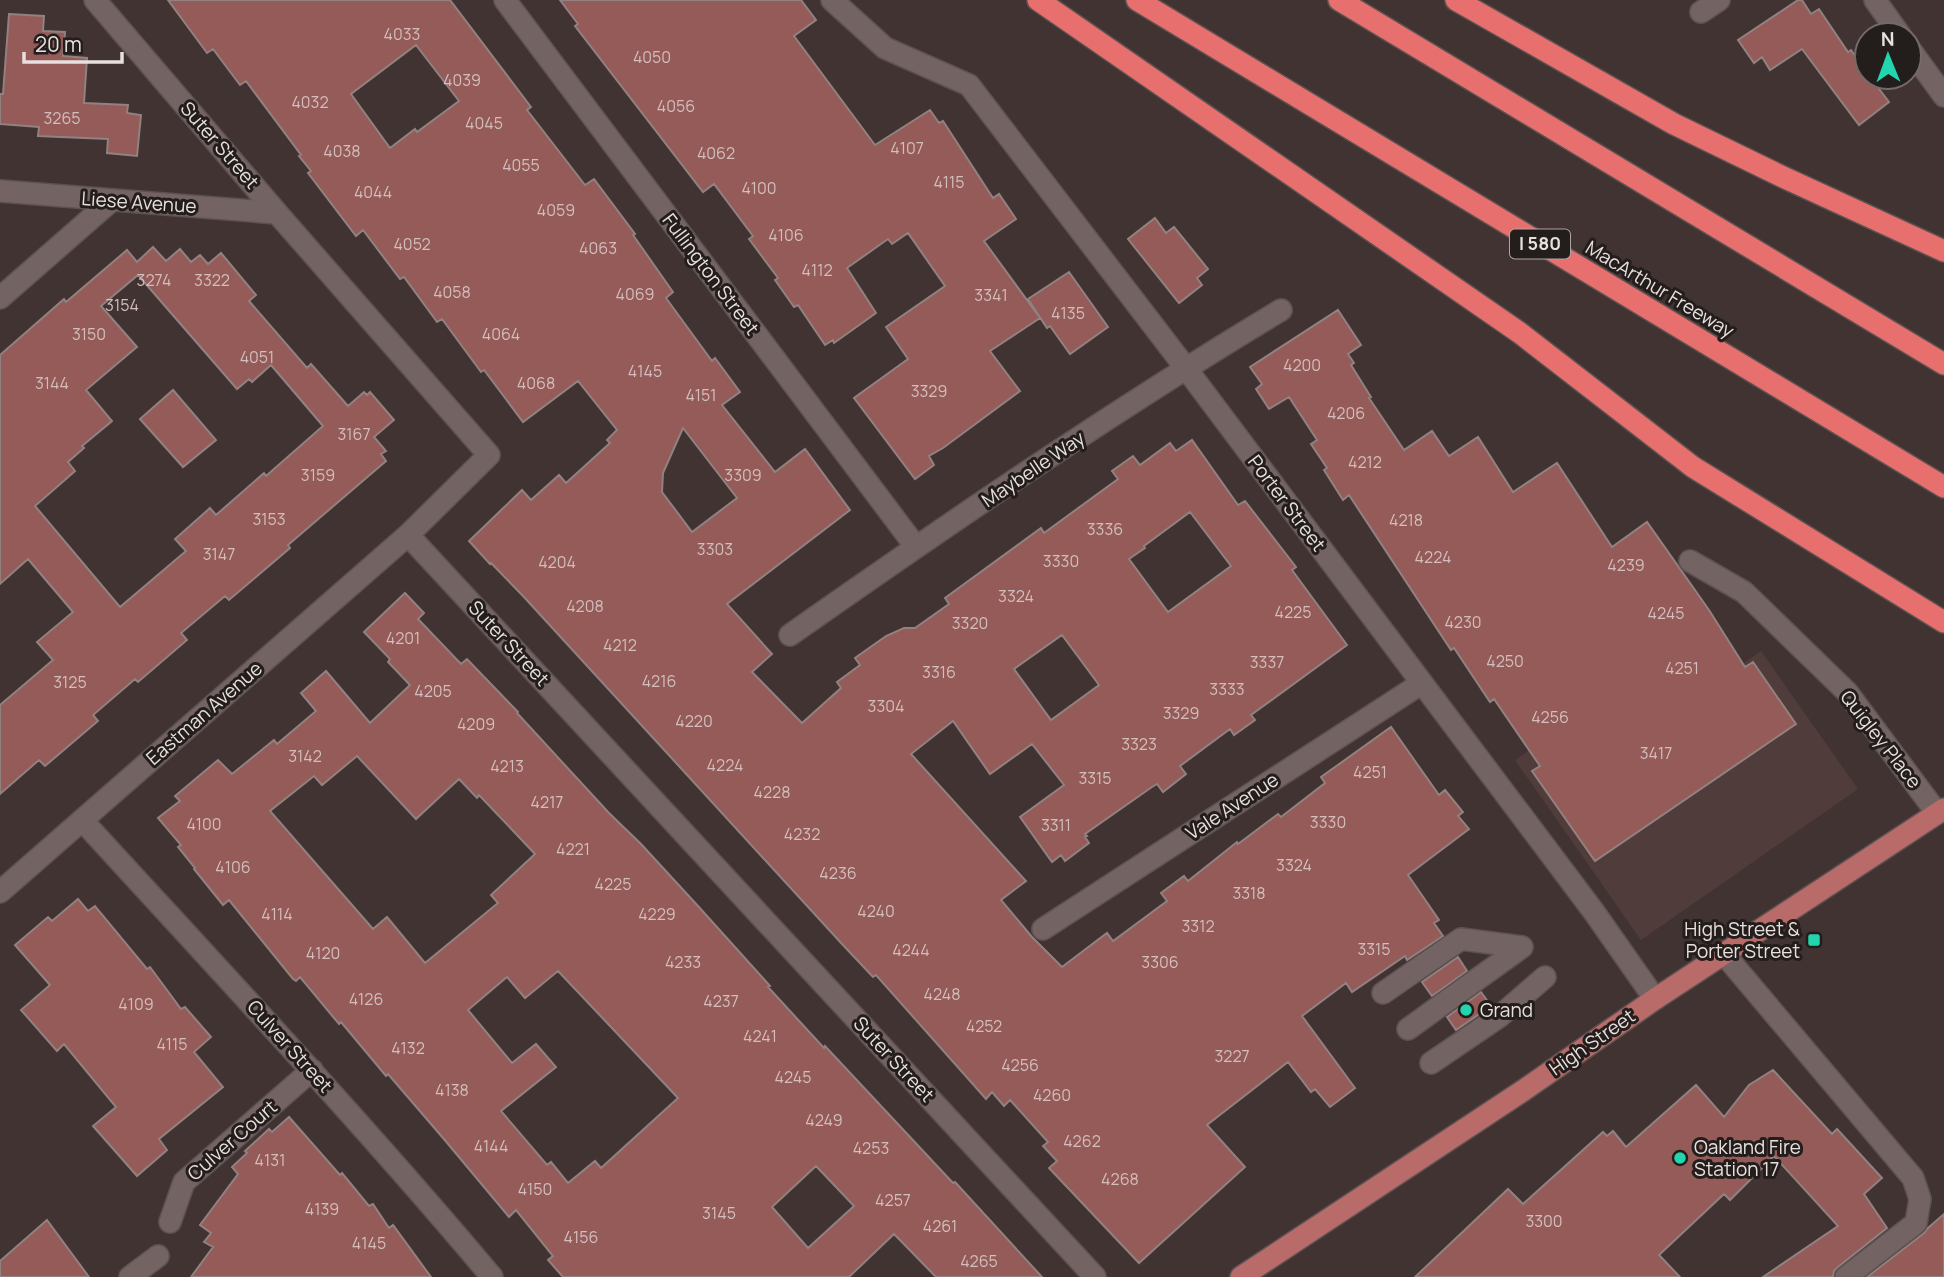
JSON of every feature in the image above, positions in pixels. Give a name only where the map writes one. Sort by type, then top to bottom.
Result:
[{"type":"highway","points":[[1038,0],[1520,333],[1693,467],[1944,622]]},
{"type":"highway","name":"MacArthur Freeway","points":[[1137,0],[1944,487]]},
{"type":"highway","points":[[1339,0],[1944,364]]},
{"type":"highway","points":[[1456,0],[1674,124],[1944,251]]},
{"type":"main road","name":"High Street","points":[[1241,1277],[1941,811]]},
{"type":"street","name":"Suter Street","points":[[95,0],[489,455],[408,535],[1096,1277]]},
{"type":"street","name":"Fullington Street","points":[[505,0],[916,547]]},
{"type":"street","name":"Porter Street","points":[[832,0],[885,48],[969,85],[1594,912],[1655,999]]},
{"type":"street","points":[[1875,0],[1890,21]]},
{"type":"street","points":[[1923,67],[1944,96]]},
{"type":"street","name":"Liese Avenue","points":[[0,191],[277,213]]},
{"type":"street","points":[[0,298],[112,200]]},
{"type":"street","name":"Maybelle Way","points":[[790,635],[916,547],[1185,368],[1281,310]]},
{"type":"street","name":"Eastman Avenue","points":[[0,892],[408,535]]},
{"type":"street","name":"Quigley Place","points":[[1690,561],[1744,592],[1847,692],[1941,811]]},
{"type":"street","name":"Vale Avenue","points":[[1043,929],[1422,683]]},
{"type":"street","name":"Culver Street","points":[[82,820],[312,1070],[492,1277]]},
{"type":"street","points":[[1383,993],[1461,939],[1522,947],[1408,1029]]},
{"type":"street","points":[[1724,954],[1913,1178],[1920,1199],[1916,1223],[1846,1277]]},
{"type":"street","points":[[1432,1063],[1500,1016],[1545,977]]},
{"type":"street","name":"Culver Court","points":[[170,1222],[184,1182],[312,1070]]},
{"type":"street","points":[[130,1277],[158,1256]]},
{"type":"shaded area","points":[[1761,651],[1858,789],[1641,940],[1515,760],[1619,688],[1648,729]]},
{"type":"building","points":[[168,0],[450,0],[531,107],[527,110],[585,185],[594,179],[635,234],[633,235],[673,292],[666,298],[712,361],[715,358],[740,392],[722,405],[775,472],[805,449],[850,510],[727,604],[772,654],[752,672],[802,723],[841,688],[837,682],[860,665],[855,658],[886,636],[904,628],[915,628],[949,604],[945,598],[1041,528],[1044,533],[1118,479],[1112,471],[1133,456],[1140,465],[1170,443],[1176,451],[1192,440],[1238,505],[1245,501],[1296,567],[1292,570],[1347,645],[1251,715],[1255,720],[1234,735],[1230,729],[1180,766],[1186,774],[1163,792],[1157,784],[1085,834],[1089,843],[1065,861],[1061,855],[1052,862],[1020,817],[1064,785],[1032,744],[990,774],[953,721],[911,754],[1026,881],[1001,900],[1062,967],[1107,933],[1113,941],[1167,901],[1161,893],[1184,876],[1188,881],[1237,842],[1238,844],[1278,814],[1281,817],[1325,783],[1321,777],[1391,727],[1439,795],[1445,790],[1463,812],[1458,816],[1469,829],[1408,875],[1439,920],[1434,923],[1443,936],[1407,960],[1405,956],[1352,992],[1346,983],[1302,1016],[1355,1088],[1330,1107],[1315,1089],[1311,1092],[1288,1062],[1207,1125],[1245,1167],[1139,1263],[1049,1168],[1057,1161],[1043,1146],[1048,1142],[1010,1100],[1004,1106],[992,1092],[986,1099],[876,975],[873,977],[842,944],[523,596],[469,541],[522,490],[531,500],[559,475],[566,483],[610,443],[607,440],[617,430],[578,381],[523,422],[484,370],[481,372],[442,319],[437,322],[404,277],[400,279],[363,230],[356,236],[308,173],[311,171],[299,156],[301,155],[246,81],[240,85],[213,49],[207,53]],"holes":[[[416,45],[459,101],[390,148],[351,94]],[[683,428],[737,498],[692,532],[662,492],[663,473]],[[1190,512],[1231,566],[1168,612],[1129,559],[1145,548],[1144,546]],[[1062,635],[1099,685],[1051,720],[1014,669]]]},
{"type":"building","points":[[560,0],[801,0],[816,20],[794,36],[875,145],[930,110],[939,123],[943,121],[993,198],[999,194],[1016,219],[984,241],[1040,318],[990,351],[1020,391],[929,456],[934,465],[915,479],[854,398],[908,359],[886,327],[945,286],[908,233],[892,244],[888,239],[847,268],[876,313],[834,343],[833,340],[825,345],[798,305],[794,307],[775,280],[778,278],[749,239],[753,236],[714,184],[703,192],[575,26],[578,24]]},
{"type":"building","points":[[1798,0],[1802,0],[1811,14],[1819,9],[1848,52],[1851,50],[1853,53],[1853,91],[1881,91],[1889,102],[1859,125],[1802,49],[1770,70],[1762,57],[1754,63],[1738,40]]},
{"type":"building","points":[[9,14],[44,16],[43,31],[65,32],[63,56],[87,58],[84,103],[128,105],[127,113],[141,115],[137,156],[107,153],[108,139],[38,136],[39,127],[0,124],[0,94],[3,94]]},
{"type":"building","points":[[1155,218],[1166,233],[1174,227],[1208,269],[1197,278],[1202,285],[1179,303],[1128,239]]},
{"type":"building","points":[[153,247],[166,261],[180,249],[191,262],[200,255],[208,264],[221,253],[256,295],[249,301],[307,368],[311,364],[348,406],[364,392],[367,395],[370,392],[394,420],[374,437],[386,451],[381,454],[386,461],[229,600],[225,596],[181,633],[187,640],[138,682],[135,679],[93,715],[98,721],[45,766],[39,760],[0,794],[0,705],[53,660],[37,642],[73,612],[28,559],[0,584],[0,355],[64,299],[66,302],[127,250],[137,262]],"holes":[[[138,275],[237,389],[249,379],[252,382],[271,365],[323,426],[216,515],[210,508],[175,539],[186,551],[120,607],[35,506],[75,471],[68,462],[84,448],[82,446],[112,421],[86,390],[137,347],[101,306]]]},
{"type":"building","points":[[1069,272],[1108,327],[1070,354],[1050,326],[1047,328],[1028,299]]},
{"type":"building","points":[[1338,310],[1361,345],[1348,354],[1354,363],[1351,365],[1371,397],[1369,398],[1404,450],[1432,431],[1449,456],[1478,437],[1513,492],[1557,463],[1612,547],[1647,522],[1745,667],[1753,662],[1796,724],[1595,861],[1532,771],[1540,766],[1494,699],[1490,702],[1454,648],[1451,650],[1349,495],[1343,500],[1311,444],[1317,440],[1289,397],[1269,409],[1256,389],[1262,384],[1250,367]]},
{"type":"building","points":[[173,390],[216,440],[183,467],[140,419]]},
{"type":"building","points":[[405,593],[424,613],[418,619],[461,664],[467,659],[518,712],[698,906],[824,1048],[825,1046],[953,1183],[955,1182],[1042,1277],[936,1277],[894,1234],[849,1277],[563,1277],[548,1260],[553,1256],[516,1210],[509,1217],[388,1074],[386,1076],[300,977],[296,981],[293,979],[229,900],[223,905],[178,847],[181,845],[158,818],[180,801],[175,796],[218,760],[232,774],[274,740],[277,744],[316,711],[301,693],[326,671],[370,723],[410,685],[364,632]],"holes":[[[357,756],[416,819],[459,779],[477,798],[479,795],[535,854],[491,895],[498,903],[425,963],[387,917],[373,929],[270,811],[314,776],[322,785]],[[558,971],[678,1098],[601,1168],[595,1161],[568,1183],[551,1162],[547,1165],[501,1111],[556,1067],[536,1044],[512,1063],[468,1010],[507,977],[525,998]],[[816,1166],[854,1206],[808,1248],[772,1207]]]},
{"type":"building","points":[[78,899],[88,911],[95,906],[147,969],[150,967],[181,1009],[185,1007],[211,1037],[194,1052],[223,1087],[159,1139],[167,1150],[137,1176],[93,1126],[116,1107],[64,1044],[57,1051],[21,1010],[50,985],[15,945],[48,917],[52,921]]},
{"type":"building","points":[[1458,957],[1467,971],[1432,996],[1422,982]]},
{"type":"building","points":[[1481,992],[1491,1006],[1456,1030],[1447,1017]]},
{"type":"building","points":[[1773,1070],[1832,1134],[1837,1129],[1882,1178],[1864,1194],[1887,1228],[1838,1267],[1833,1277],[1763,1277],[1838,1226],[1774,1156],[1730,1200],[1724,1194],[1659,1255],[1680,1277],[1415,1277],[1508,1189],[1523,1204],[1603,1132],[1607,1136],[1613,1131],[1626,1147],[1696,1085],[1724,1117],[1749,1085]]},
{"type":"building","points":[[289,1117],[369,1206],[373,1204],[389,1228],[393,1225],[431,1277],[191,1277],[213,1247],[204,1242],[211,1233],[200,1225],[238,1174],[232,1167],[269,1129],[272,1132]]},
{"type":"building","points":[[1944,1214],[1944,1277],[1867,1277],[1924,1233]]},
{"type":"building","points":[[47,1220],[89,1277],[0,1277],[0,1261]]},
{"type":"place","name":"High Street & Porter Street","points":[[1814,940]]},
{"type":"place","name":"Grand","points":[[1466,1010]]},
{"type":"place","name":"Oakland Fire Station 17","points":[[1680,1158]]}]
